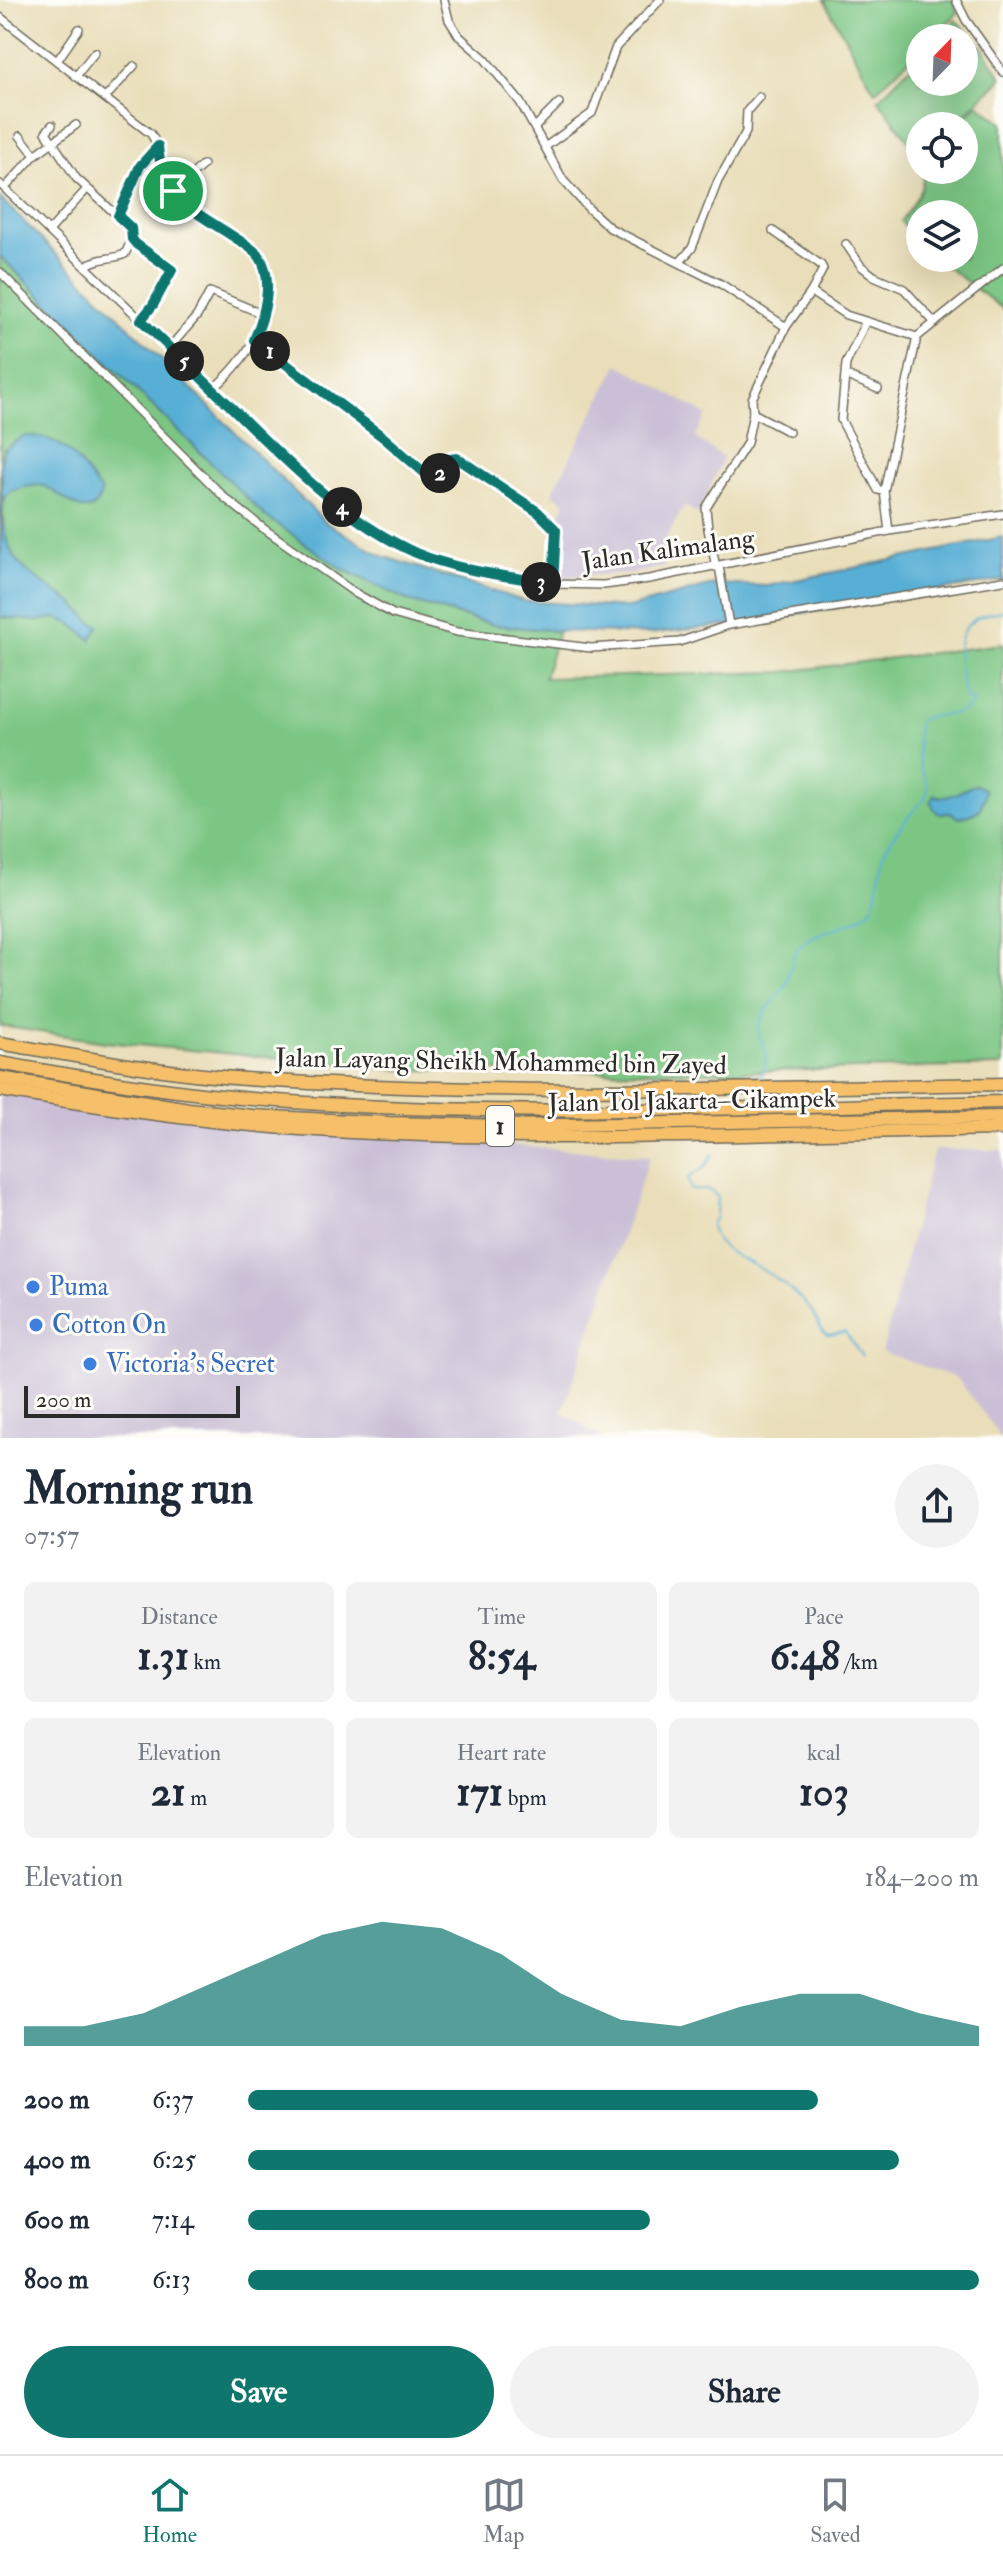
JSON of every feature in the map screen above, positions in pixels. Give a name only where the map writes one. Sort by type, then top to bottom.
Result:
[{"type":"highway","name":"Jalan Layang Sheikh Mohammed bin Zayed","points":[[0,1043],[91,1059],[243,1079],[404,1087],[556,1090],[1003,1084]]},
{"type":"highway","name":"Jalan Tol Jakarta–Cikampek","points":[[0,1063],[178,1091],[252,1099],[403,1107],[553,1111],[1003,1102]]},
{"type":"highway","name":"Jalan Tol Jakarta–Cikampek","points":[[0,1078],[189,1109],[268,1117],[389,1123],[532,1126],[1003,1117]]},
{"type":"highway","name":"1","points":[[0,1090],[171,1117],[299,1129],[429,1135],[557,1137],[1003,1129]]},
{"type":"street","points":[[444,0],[449,20],[459,36],[485,59],[520,102],[563,180],[610,228],[721,284],[786,327]]},
{"type":"street","points":[[545,147],[592,113],[616,47],[660,0]]},
{"type":"street","points":[[956,0],[966,20],[1003,72]]},
{"type":"street","points":[[0,17],[151,134],[158,146],[163,171],[185,206],[257,253],[264,270],[267,292],[265,315],[237,366],[213,389]]},
{"type":"street","points":[[57,61],[79,29]]},
{"type":"street","points":[[76,76],[95,52]]},
{"type":"street","points":[[105,98],[134,66]]},
{"type":"street","points":[[680,262],[692,248],[718,181],[746,132],[747,111],[759,97]]},
{"type":"street","points":[[535,127],[559,103]]},
{"type":"street","points":[[52,125],[46,131],[51,143],[86,190],[131,228],[132,239],[125,254],[112,259],[97,259],[87,265]]},
{"type":"street","points":[[2,186],[35,155],[76,125]]},
{"type":"street","points":[[20,136],[35,155]]},
{"type":"street","points":[[118,216],[140,166],[158,146]]},
{"type":"street","points":[[173,191],[203,165]]},
{"type":"street","name":"Jalan Kalimalang","points":[[2,186],[286,460],[333,501],[384,536],[415,552],[455,566],[553,584],[604,585],[719,569],[889,531],[1003,514]]},
{"type":"street","points":[[50,230],[86,190]]},
{"type":"street","points":[[728,622],[705,512],[747,443],[753,413],[752,399],[786,327],[823,269],[773,231]]},
{"type":"street","points":[[132,239],[172,270],[141,320]]},
{"type":"street","points":[[846,244],[861,266],[874,276],[904,289],[935,323]]},
{"type":"street","points":[[889,531],[884,491],[917,337],[1003,268]]},
{"type":"street","points":[[0,272],[225,498],[355,593],[393,614],[457,632],[602,649],[679,642],[728,622],[1003,580]]},
{"type":"street","points":[[170,347],[197,316],[210,292],[265,315]]},
{"type":"street","points":[[811,292],[846,315],[917,337]]},
{"type":"street","points":[[865,323],[846,364],[841,420],[878,490],[884,491]]},
{"type":"street","points":[[254,340],[383,437],[427,475],[437,476],[450,459],[457,458],[538,512],[556,530],[553,584]]},
{"type":"street","points":[[847,376],[878,389]]},
{"type":"street","points":[[753,413],[789,432]]},
{"type":"shaded area","points":[[618,364],[707,415],[695,437],[723,458],[698,514],[684,506],[665,540],[664,567],[634,573],[561,577],[563,539],[551,531],[566,503],[552,493]]},
{"type":"shaded area","points":[[0,1093],[349,1133],[650,1156],[562,1413],[603,1438],[0,1438]]},
{"type":"shaded area","points":[[934,1150],[1003,1150],[1003,1438],[999,1438],[957,1378],[882,1352]]},
{"type":"green space","points":[[824,0],[952,0],[958,13],[946,24],[906,24],[906,62],[875,92]]},
{"type":"green space","points":[[978,43],[1002,78],[967,112],[906,112],[906,137],[878,99],[906,71],[906,96],[978,96]]},
{"type":"green space","points":[[978,104],[1003,123],[1003,309],[954,272],[978,272],[978,200],[915,200],[922,184],[978,184],[978,112],[970,112]]},
{"type":"green space","points":[[0,256],[265,515],[342,569],[409,601],[494,625],[558,631],[544,678],[783,672],[1003,644],[1003,1066],[720,1072],[402,1070],[105,1042],[0,1026]]},
{"type":"water","points":[[0,198],[325,522],[382,556],[524,601],[628,608],[716,584],[767,586],[1003,537],[1003,580],[729,625],[648,634],[494,625],[409,601],[342,569],[265,516],[0,256]]},
{"type":"water","points":[[25,436],[51,440],[61,446],[78,461],[101,492],[97,503],[84,509],[39,485],[12,491],[3,500],[6,537],[18,562],[99,626],[91,640],[70,623],[55,618],[37,621],[0,617],[0,467],[4,449]]},
{"type":"water","points":[[976,785],[985,790],[983,803],[975,812],[958,818],[934,809],[931,801],[934,795],[951,796]]},
{"type":"waterway","points":[[723,1080],[762,1075],[766,1058],[760,1023],[786,983],[798,948],[811,938],[850,923],[871,908],[886,849],[927,792],[920,767],[919,720],[956,713],[969,707],[973,701],[965,699],[959,654],[964,630],[984,615],[1003,611]]},
{"type":"waterway","points":[[713,1154],[705,1167],[688,1178],[691,1190],[710,1190],[717,1196],[716,1217],[711,1224],[718,1241],[732,1254],[790,1289],[810,1309],[827,1335],[845,1332],[862,1356]]},
{"type":"place","name":"Puma","points":[[33,1287]]},
{"type":"place","name":"Cotton On","points":[[36,1325]]},
{"type":"place","name":"Victoria's Secret","points":[[90,1364]]},
{"type":"route","points":[[158,146],[163,171],[173,191],[185,206],[257,253],[264,270],[267,302],[254,340],[383,437],[427,475],[437,476],[452,457],[457,458],[538,512],[556,530],[553,584],[455,566],[415,552],[384,536],[333,501],[286,460],[141,320],[172,270],[136,244],[131,228],[118,216],[140,166],[158,146]]}]
